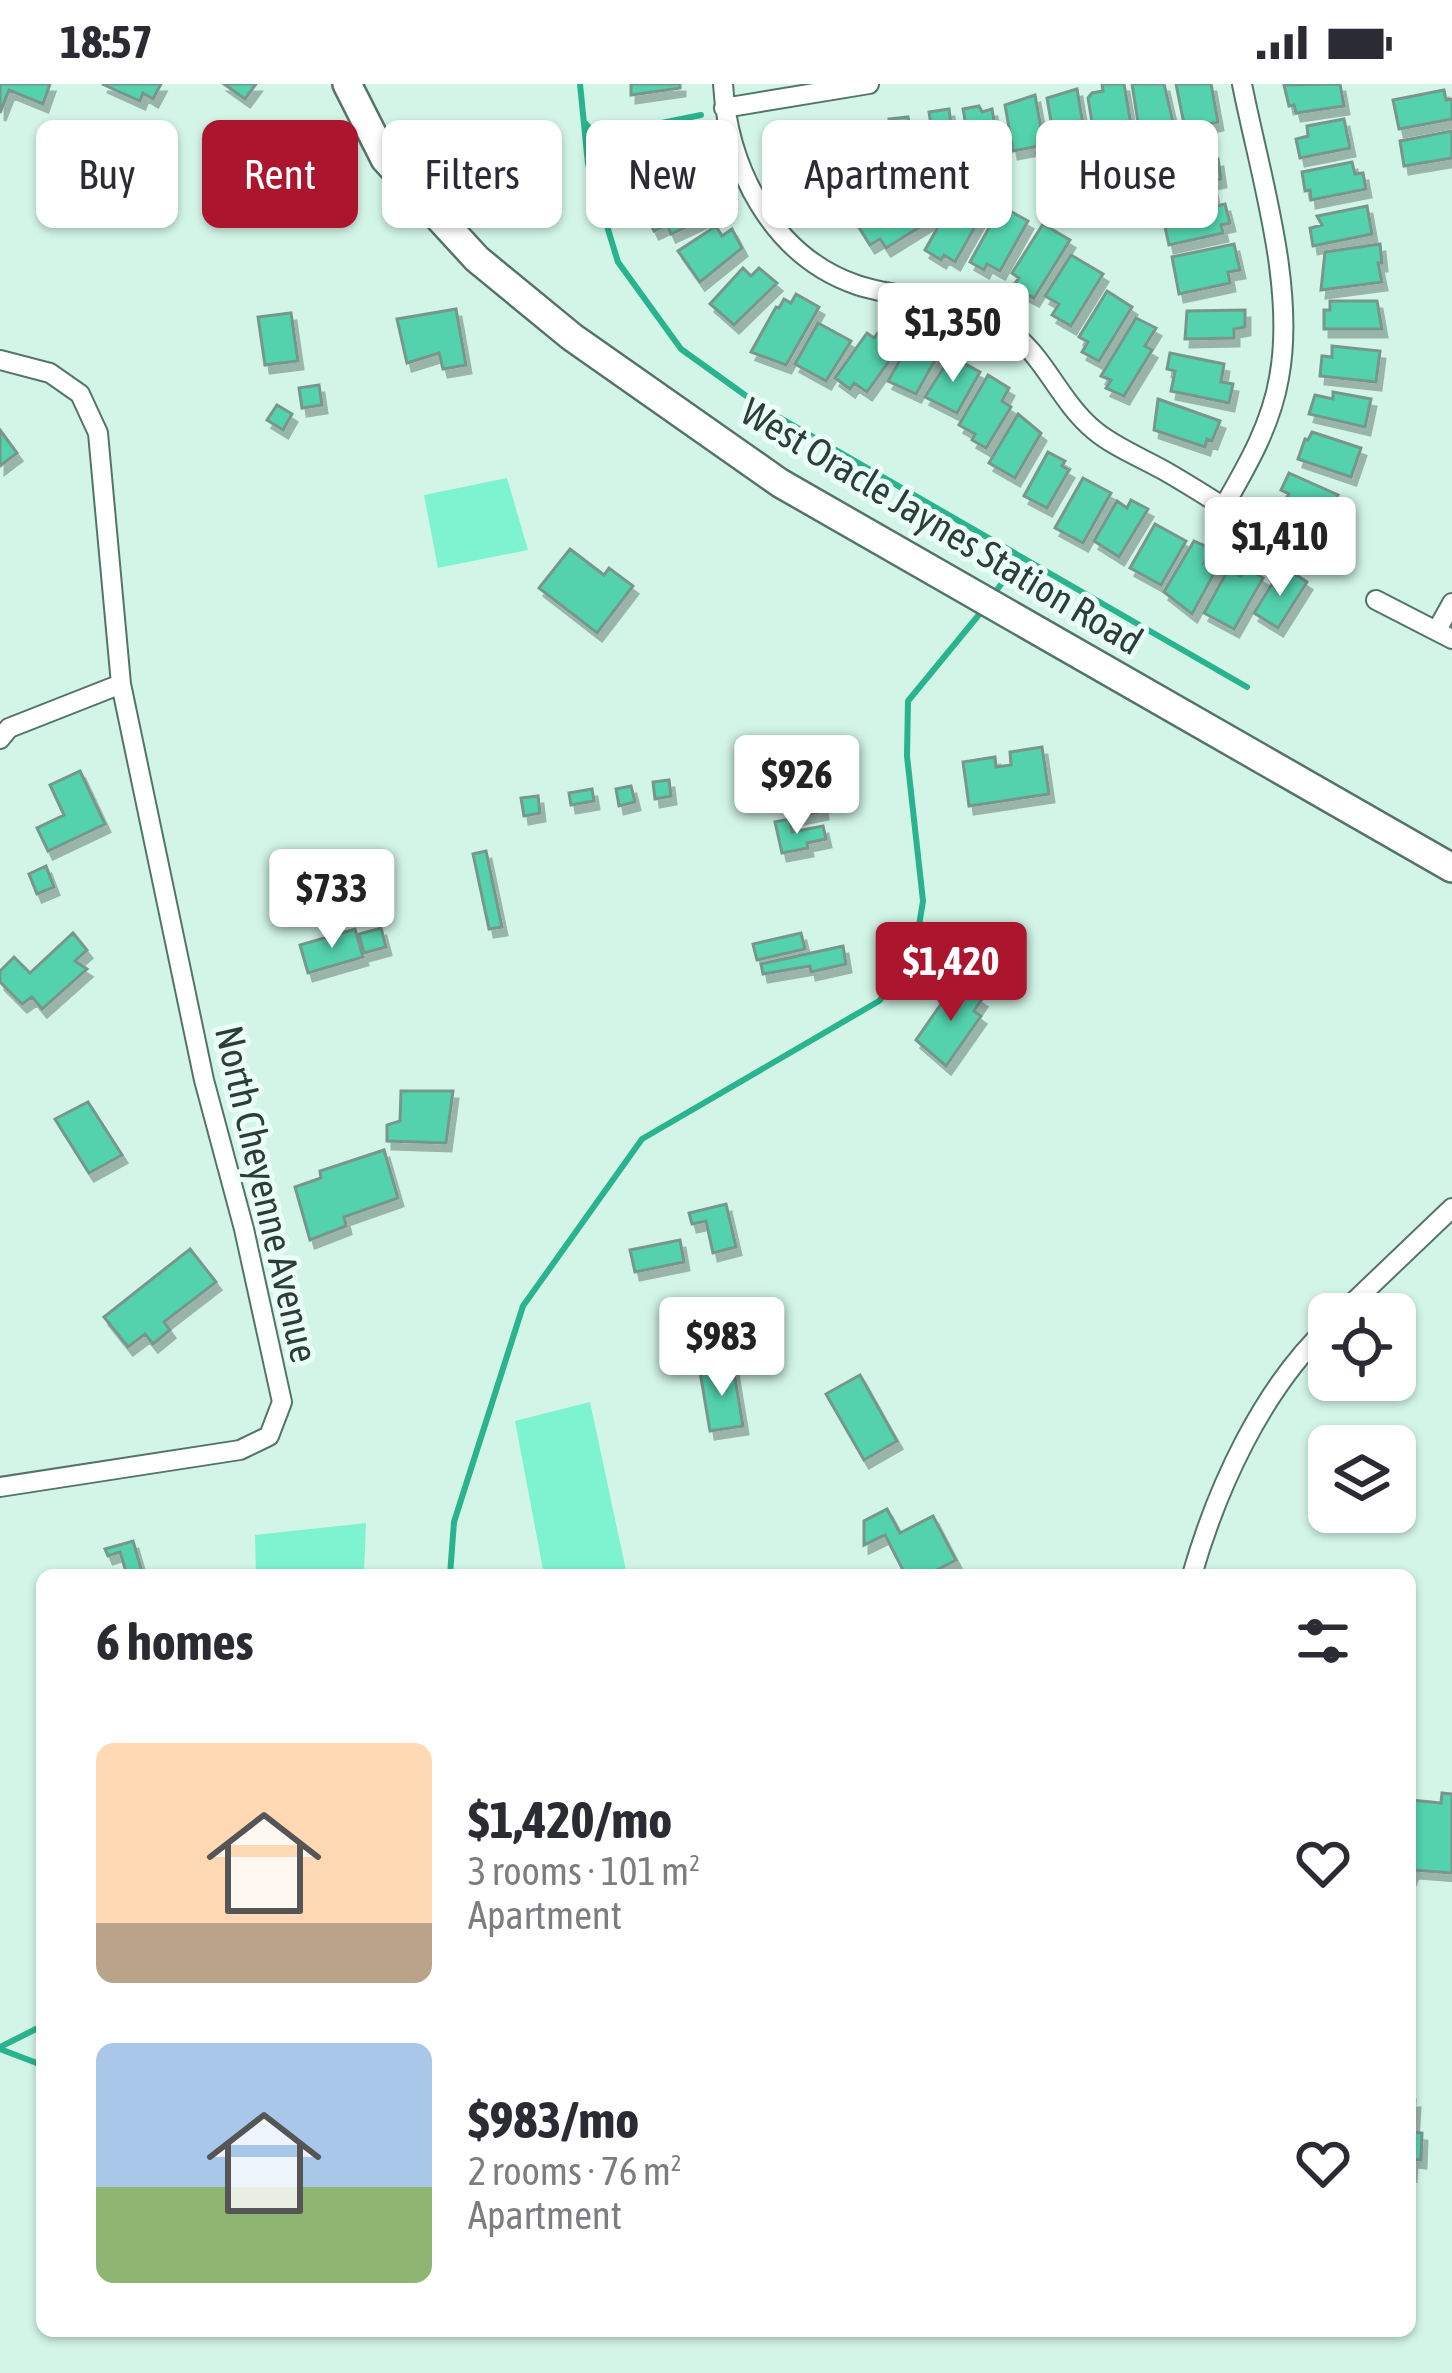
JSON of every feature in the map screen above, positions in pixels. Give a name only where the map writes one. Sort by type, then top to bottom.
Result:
[{"type":"street","name":"West Oracle Jaynes Station Road","points":[[347,84],[385,159],[477,259],[590,350],[780,483],[1452,868]]},
{"type":"street","points":[[723,84],[724,108],[750,189],[766,220],[792,246],[828,272],[857,285],[979,309],[1038,357],[1094,430],[1281,544]]},
{"type":"street","points":[[724,108],[869,84]]},
{"type":"street","points":[[1224,506],[1266,424],[1279,378],[1282,338],[1281,283],[1242,84]]},
{"type":"street","name":"North Cheyenne Avenue","points":[[0,360],[50,373],[80,394],[98,433],[121,685],[204,1080],[244,1229],[282,1402],[269,1436],[240,1450],[0,1487]]},
{"type":"street","points":[[1376,600],[1445,634],[1452,602]]},
{"type":"street","points":[[0,739],[9,728],[121,685]]},
{"type":"street","points":[[1363,1293],[1452,1208]]},
{"type":"street","points":[[1194,1569],[1245,1442],[1308,1352]]},
{"type":"green space","points":[[507,478],[528,550],[438,568],[424,495]]},
{"type":"green space","points":[[590,1402],[626,1569],[543,1569],[515,1421]]},
{"type":"green space","points":[[366,1523],[364,1569],[256,1569],[255,1535]]},
{"type":"building","points":[[0,84],[50,84],[43,104],[9,90],[0,113]]},
{"type":"building","points":[[102,84],[161,84],[153,99],[143,93],[140,101]]},
{"type":"building","points":[[224,84],[256,84],[245,99]]},
{"type":"building","points":[[631,84],[680,84],[680,88],[631,95]]},
{"type":"building","points":[[1102,84],[1124,84],[1130,120],[1092,120],[1088,98],[1103,91]]},
{"type":"building","points":[[1132,84],[1164,84],[1172,120],[1138,120]]},
{"type":"building","points":[[1176,84],[1211,84],[1218,120],[1183,120]]},
{"type":"building","points":[[1340,84],[1344,106],[1296,113],[1294,105],[1289,106],[1284,85]]},
{"type":"building","points":[[1077,89],[1082,120],[1051,120],[1047,98]]},
{"type":"building","points":[[1444,90],[1446,100],[1452,99],[1452,119],[1399,129],[1393,100]]},
{"type":"building","points":[[1035,95],[1040,120],[1036,147],[1013,151],[1012,120],[1008,120],[1005,105]]},
{"type":"building","points":[[949,109],[951,120],[930,120],[929,112]]},
{"type":"building","points":[[963,109],[992,109],[994,120],[965,120]]},
{"type":"building","points":[[1344,119],[1350,148],[1300,158],[1296,139],[1308,136],[1307,126]]},
{"type":"building","points":[[1452,131],[1452,158],[1404,166],[1400,141]]},
{"type":"building","points":[[1352,162],[1355,174],[1363,173],[1366,189],[1311,200],[1302,172]]},
{"type":"building","points":[[1225,204],[1230,223],[1221,225],[1223,233],[1169,245],[1165,228],[1218,228],[1218,206]]},
{"type":"building","points":[[1367,206],[1372,234],[1313,246],[1310,228],[1322,225],[1317,216]]},
{"type":"building","points":[[1012,212],[1028,221],[1000,271],[987,264],[984,270],[970,262],[989,228],[1012,228]]},
{"type":"building","points":[[713,228],[722,236],[732,229],[742,248],[700,282],[678,251]]},
{"type":"building","points":[[859,228],[918,228],[886,248],[880,239],[870,245]]},
{"type":"building","points":[[937,228],[974,228],[955,262],[925,250]]},
{"type":"building","points":[[1040,228],[1070,240],[1034,298],[1012,287],[1019,278],[1012,273]]},
{"type":"building","points":[[1234,244],[1240,270],[1228,272],[1230,283],[1179,294],[1172,257]]},
{"type":"building","points":[[1380,244],[1382,282],[1321,290],[1325,252]]},
{"type":"building","points":[[1071,255],[1103,274],[1071,326],[1052,315],[1059,304],[1045,296]]},
{"type":"building","points":[[743,268],[751,276],[759,268],[777,283],[734,325],[710,304]]},
{"type":"building","points":[[1107,291],[1132,307],[1099,361],[1082,352],[1088,342],[1079,337]]},
{"type":"building","points":[[796,294],[819,307],[786,365],[751,352],[776,307],[784,299],[791,303]]},
{"type":"building","points":[[1330,301],[1377,301],[1382,329],[1324,329],[1324,310],[1330,310]]},
{"type":"building","points":[[456,309],[466,365],[443,369],[439,353],[407,363],[397,319]]},
{"type":"building","points":[[1245,310],[1245,327],[1234,329],[1234,338],[1185,339],[1187,311]]},
{"type":"building","points":[[291,313],[298,361],[265,365],[258,317]]},
{"type":"building","points":[[1136,318],[1156,328],[1145,346],[1152,350],[1124,396],[1106,388],[1111,380],[1101,376]]},
{"type":"building","points":[[818,323],[851,341],[826,381],[795,364]]},
{"type":"building","points":[[884,325],[905,339],[867,392],[854,383],[850,389],[835,378],[867,333],[874,338]]},
{"type":"building","points":[[927,334],[944,344],[916,394],[888,381],[910,342],[920,346]]},
{"type":"building","points":[[1332,346],[1380,351],[1376,382],[1320,376],[1322,356],[1332,357]]},
{"type":"building","points":[[1170,353],[1224,364],[1221,382],[1233,384],[1229,403],[1171,391],[1175,371],[1167,369]]},
{"type":"building","points":[[951,356],[980,372],[957,413],[925,397]]},
{"type":"building","points":[[988,375],[1009,388],[1002,401],[1011,407],[986,448],[959,425]]},
{"type":"building","points":[[319,385],[322,405],[302,408],[299,388]]},
{"type":"building","points":[[1333,392],[1371,399],[1365,427],[1309,414],[1315,395],[1333,399]]},
{"type":"building","points":[[1158,399],[1220,421],[1212,441],[1207,439],[1205,447],[1154,430]]},
{"type":"building","points":[[277,405],[292,414],[283,430],[267,420]]},
{"type":"building","points":[[1018,414],[1041,433],[1015,478],[989,463]]},
{"type":"building","points":[[0,430],[17,453],[0,466]]},
{"type":"building","points":[[1312,432],[1361,448],[1351,477],[1298,459]]},
{"type":"building","points":[[1048,452],[1065,461],[1062,466],[1069,470],[1047,508],[1024,496]]},
{"type":"building","points":[[1289,473],[1338,495],[1325,522],[1284,504],[1289,494],[1281,490]]},
{"type":"building","points":[[1083,478],[1111,493],[1083,543],[1055,528]]},
{"type":"building","points":[[1131,500],[1148,509],[1119,557],[1094,541],[1117,501],[1127,508]]},
{"type":"building","points":[[1155,524],[1186,541],[1161,585],[1130,568]]},
{"type":"building","points":[[1194,541],[1212,549],[1204,563],[1217,568],[1192,614],[1164,592]]},
{"type":"building","points":[[570,549],[604,575],[609,568],[633,586],[597,633],[539,588]]},
{"type":"building","points":[[1246,567],[1263,578],[1234,629],[1204,613],[1228,570],[1241,576]]},
{"type":"building","points":[[1292,572],[1307,582],[1278,628],[1254,613],[1279,573],[1288,579]]},
{"type":"building","points":[[1042,747],[1049,794],[969,806],[963,762],[995,757],[996,767],[1011,765],[1010,752]]},
{"type":"building","points":[[80,771],[105,824],[48,851],[37,828],[64,815],[50,785]]},
{"type":"building","points":[[669,780],[671,796],[655,799],[653,782]]},
{"type":"building","points":[[631,786],[635,802],[619,806],[616,789]]},
{"type":"building","points":[[592,789],[594,801],[571,805],[569,793]]},
{"type":"building","points":[[538,796],[540,813],[524,816],[521,798]]},
{"type":"building","points":[[822,801],[823,811],[799,816],[797,806]]},
{"type":"building","points":[[789,819],[792,832],[823,826],[826,839],[782,853],[775,822]]},
{"type":"building","points":[[486,851],[502,927],[489,929],[473,854]]},
{"type":"building","points":[[46,866],[54,887],[37,894],[29,874]]},
{"type":"building","points":[[381,928],[386,947],[364,953],[359,934]]},
{"type":"building","points":[[355,929],[363,957],[308,973],[300,945]]},
{"type":"building","points":[[73,933],[87,950],[75,961],[87,969],[42,1009],[32,997],[22,1004],[0,982],[0,971],[14,957],[30,973]]},
{"type":"building","points":[[801,933],[805,949],[757,960],[753,944]]},
{"type":"building","points":[[843,946],[846,964],[811,972],[810,966],[763,974],[761,964]]},
{"type":"building","points":[[957,981],[982,999],[974,1011],[981,1016],[946,1066],[916,1040]]},
{"type":"building","points":[[401,1091],[453,1091],[446,1143],[387,1141],[387,1125],[400,1121]]},
{"type":"building","points":[[88,1102],[122,1155],[89,1173],[55,1119]]},
{"type":"building","points":[[384,1150],[398,1198],[344,1217],[346,1226],[310,1240],[295,1187],[321,1178],[320,1171]]},
{"type":"building","points":[[726,1204],[736,1247],[713,1253],[706,1221],[692,1224],[689,1213]]},
{"type":"building","points":[[680,1240],[684,1262],[635,1272],[630,1250]]},
{"type":"building","points":[[190,1249],[216,1282],[164,1322],[170,1330],[153,1344],[145,1334],[128,1347],[104,1317]]},
{"type":"building","points":[[733,1366],[743,1426],[710,1431],[700,1372]]},
{"type":"building","points":[[860,1375],[897,1441],[864,1460],[826,1394]]},
{"type":"building","points":[[887,1509],[900,1533],[933,1516],[956,1560],[939,1569],[902,1569],[885,1535],[864,1545],[864,1521]]},
{"type":"building","points":[[133,1541],[141,1569],[125,1569],[120,1552],[108,1556],[105,1549]]},
{"type":"building","points":[[1442,1793],[1452,1794],[1452,1873],[1416,1870],[1416,1801],[1441,1803]]},
{"type":"building","points":[[1416,2132],[1422,2133],[1421,2160],[1416,2159]]},
{"type":"waterway","points":[[580,84],[588,164],[618,262],[681,349],[763,408],[1247,687]]},
{"type":"waterway","points":[[676,120],[701,115]]},
{"type":"waterway","points":[[993,595],[1020,559]]},
{"type":"waterway","points":[[450,1569],[454,1522],[523,1306],[642,1139],[879,1001],[913,962],[923,901],[907,756],[908,701],[982,611]]},
{"type":"waterway","points":[[0,2047],[36,2029]]},
{"type":"waterway","points":[[0,2049],[36,2063]]}]
